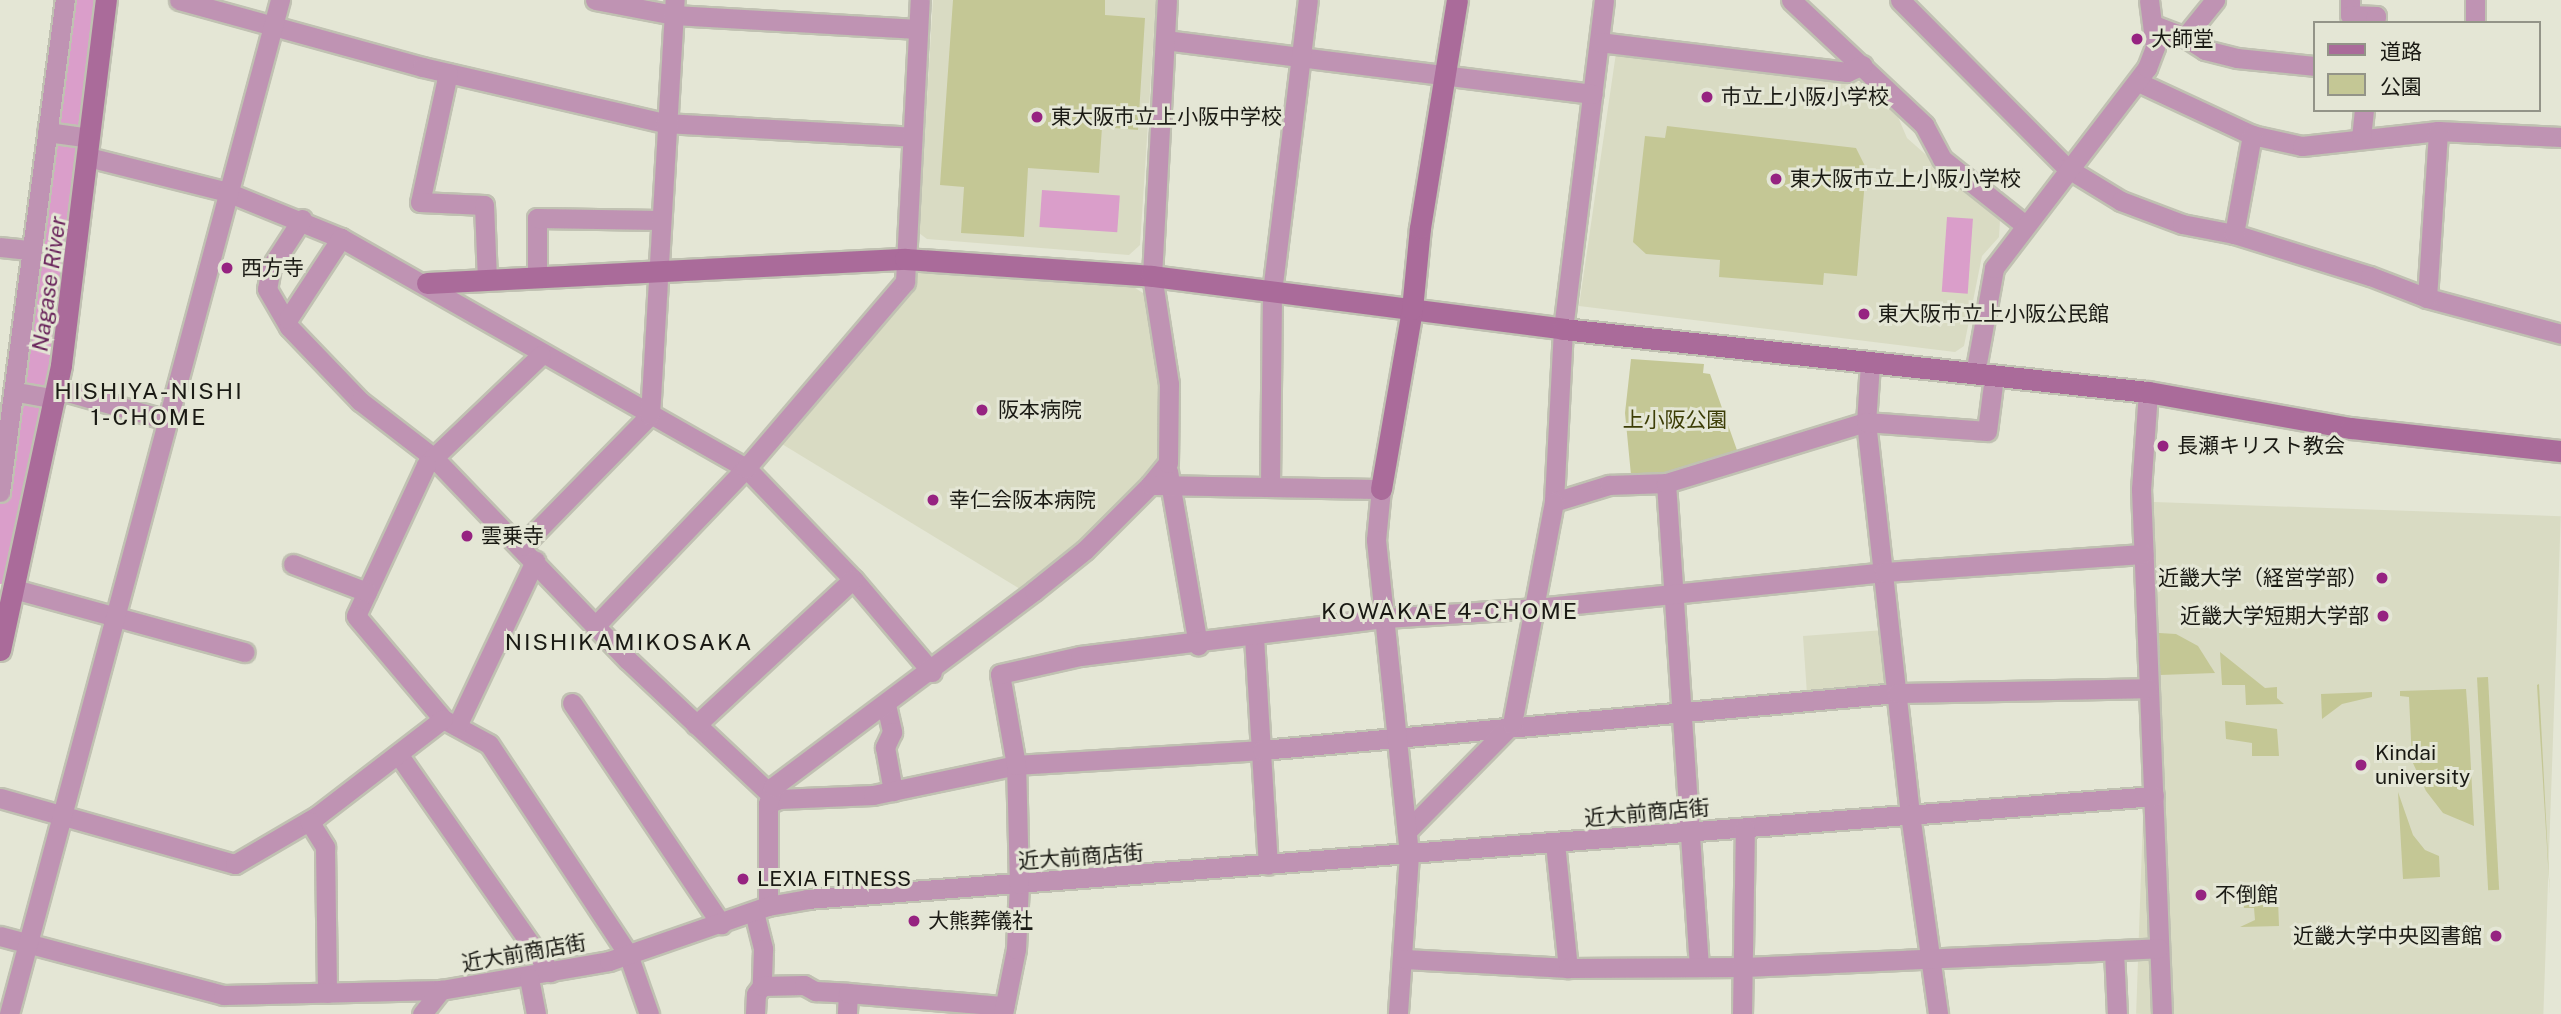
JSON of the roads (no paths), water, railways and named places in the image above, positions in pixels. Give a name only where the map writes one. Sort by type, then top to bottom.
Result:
[{"type":"street","points":[[0,492],[65,0]]},
{"type":"street","points":[[0,650],[56,394],[106,0]]},
{"type":"street","points":[[179,0],[447,73],[665,123],[912,137]]},
{"type":"street","points":[[9,1014],[29,945],[60,815],[280,0]]},
{"type":"street","points":[[595,0],[918,29]]},
{"type":"street","points":[[596,625],[746,468],[905,282],[920,0]]},
{"type":"street","points":[[755,1014],[755,994],[762,986],[761,909],[769,799],[773,787],[932,672],[1085,550],[1160,484],[1168,463],[1169,384],[1152,276],[1167,0]]},
{"type":"street","points":[[1270,485],[1272,292],[1308,0]]},
{"type":"street","points":[[1398,1014],[1405,959],[1409,855],[1377,540],[1381,489],[1412,309],[1443,77],[1457,0]]},
{"type":"street","points":[[1407,831],[1512,724],[1537,608],[1554,502],[1563,329],[1604,0]]},
{"type":"street","points":[[1791,0],[1924,125],[1942,159],[2025,225]]},
{"type":"street","points":[[1900,0],[2067,168],[2121,201],[2182,224],[2234,234],[2427,298],[2561,334]]},
{"type":"street","points":[[1554,502],[1609,485],[1666,483],[1866,422],[1987,431],[1984,375],[1994,268],[2067,168],[2138,82],[2155,47],[2149,0]]},
{"type":"street","points":[[2185,37],[2215,0]]},
{"type":"street","points":[[2350,0],[2350,15],[2376,16],[2375,21]]},
{"type":"street","points":[[2475,0],[2475,21]]},
{"type":"street","points":[[522,546],[650,415],[656,273],[674,8]]},
{"type":"street","points":[[2154,25],[2185,37],[2205,50],[2236,58],[2312,66]]},
{"type":"street","points":[[1165,40],[1593,94]]},
{"type":"street","points":[[1599,43],[1847,72],[1863,65]]},
{"type":"street","points":[[447,73],[420,202],[484,205],[487,280]]},
{"type":"street","points":[[2138,82],[2252,135],[2302,146],[2438,131],[2477,120],[2561,137]]},
{"type":"street","points":[[2361,138],[2364,112]]},
{"type":"street","points":[[2427,298],[2438,131]]},
{"type":"street","points":[[47,132],[302,219],[427,283],[541,355],[746,468],[853,579],[932,672]]},
{"type":"street","points":[[2234,234],[2252,135]]},
{"type":"street","points":[[537,278],[537,218],[660,220]]},
{"type":"street","points":[[302,219],[271,267],[267,289],[288,319],[289,327],[360,401],[434,458],[769,799],[893,791],[1016,765],[1262,750],[1512,724],[1897,693],[2148,688]]},
{"type":"street","points":[[288,319],[341,238]]},
{"type":"street","points":[[0,247],[30,250]]},
{"type":"street","points":[[427,283],[905,259],[1152,276],[1563,329],[2148,392],[2351,428],[2561,451]]},
{"type":"street","points":[[541,355],[426,465],[356,616],[450,722],[489,744],[628,954],[649,1014]]},
{"type":"street","points":[[1870,364],[1866,422],[1910,814],[1938,1014]]},
{"type":"street","points":[[2148,392],[2141,489],[2162,1014]]},
{"type":"street","points":[[11,399],[56,394],[167,419]]},
{"type":"street","points":[[1666,483],[1699,967]]},
{"type":"street","points":[[1160,484],[1381,489]]},
{"type":"street","points":[[1160,484],[1198,645]]},
{"type":"street","points":[[762,986],[804,985],[815,991],[1003,1010],[1016,949],[1019,884],[1016,765],[1000,674],[1080,656],[1198,645],[1387,618],[1537,608],[1884,572],[2143,554]]},
{"type":"street","points":[[0,798],[235,864],[309,821],[398,754],[450,722],[535,561]]},
{"type":"street","points":[[293,564],[367,592]]},
{"type":"street","points":[[696,725],[853,579]]},
{"type":"street","points":[[14,589],[245,652]]},
{"type":"street","points":[[1254,636],[1268,865]]},
{"type":"street","points":[[572,703],[721,924]]},
{"type":"street","points":[[886,705],[892,732],[885,747],[893,791]]},
{"type":"street","points":[[398,754],[550,972]]},
{"type":"street","name":"近大前商店街","points":[[0,936],[223,995],[441,990],[529,978],[628,954],[761,909],[1019,884],[2154,796]]},
{"type":"street","points":[[309,821],[325,847],[327,993]]},
{"type":"street","points":[[1742,1014],[1745,967],[1745,828]]},
{"type":"street","points":[[1555,843],[1568,968]]},
{"type":"street","points":[[1405,959],[1568,968],[1745,967],[2159,948]]},
{"type":"street","points":[[2114,951],[2117,1014]]},
{"type":"street","points":[[529,978],[536,1014]]},
{"type":"street","points":[[422,1014],[441,990]]},
{"type":"street","points":[[848,1014],[849,993]]},
{"type":"waterway","name":"Nagase River","points":[[0,565],[44,337],[86,0]]},
{"type":"place","name":"大師堂","points":[[2137,39]]},
{"type":"place","name":"市立上小阪小学校","points":[[1707,97]]},
{"type":"place","name":"東大阪市立上小阪中学校","points":[[1037,117]]},
{"type":"place","name":"東大阪市立上小阪小学校","points":[[1776,179]]},
{"type":"place","name":"西方寺","points":[[227,268]]},
{"type":"place","name":"東大阪市立上小阪公民館","points":[[1864,314]]},
{"type":"place","name":"阪本病院","points":[[982,410]]},
{"type":"place","name":"長瀬キリスト教会","points":[[2163,446]]},
{"type":"place","name":"幸仁会阪本病院","points":[[933,500]]},
{"type":"place","name":"雲乗寺","points":[[467,536]]},
{"type":"place","name":"近畿大学（経営学部）","points":[[2382,578]]},
{"type":"place","name":"近畿大学短期大学部","points":[[2383,616]]},
{"type":"place","name":"Kindai university","points":[[2361,765]]},
{"type":"place","name":"LEXIA FITNESS","points":[[743,879]]},
{"type":"place","name":"不倒館","points":[[2201,895]]},
{"type":"place","name":"大熊葬儀社","points":[[914,921]]},
{"type":"place","name":"近畿大学中央図書館","points":[[2496,936]]},
{"type":"district","name":"HISHIYA-NISHI 1-CHOME","points":[[149,404]]},
{"type":"district","name":"KOWAKAE 4-CHOME","points":[[1450,611]]},
{"type":"district","name":"NISHIKAMIKOSAKA","points":[[629,642]]},
{"type":"park label","name":"上小阪公園","points":[[1675,420]]}]
